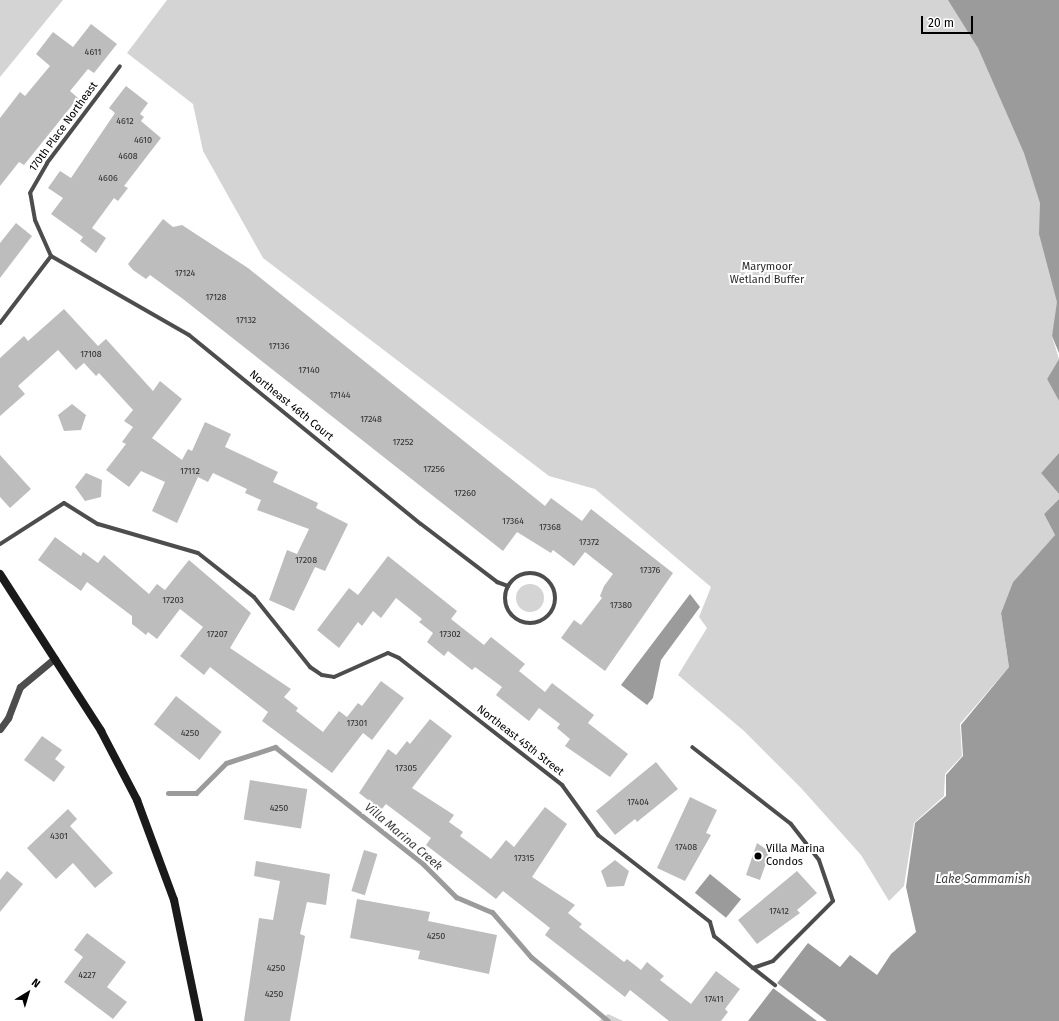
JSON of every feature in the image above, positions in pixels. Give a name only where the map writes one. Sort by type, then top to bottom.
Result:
[{"type":"main road","points":[[0,574],[101,731],[137,800],[174,900],[199,1021]]},
{"type":"street","name":"170th Place Northeast","points":[[51,256],[35,220],[30,193],[47,163],[120,66]]},
{"type":"street","points":[[0,323],[51,256]]},
{"type":"street","name":"Northeast 46th Court","points":[[51,256],[189,335],[421,524],[497,582],[508,586]]},
{"type":"street","name":"Northeast 45th Street","points":[[0,544],[64,504],[98,524],[198,553],[254,597],[310,667],[322,675],[334,677],[388,653],[399,658],[562,785],[598,835],[710,922],[714,936],[753,968]]},
{"type":"street","points":[[524,574],[544,577],[554,590],[550,614],[536,623],[516,619],[505,602],[508,586],[524,574]]},
{"type":"street","points":[[0,729],[20,687],[55,658]]},
{"type":"street","points":[[692,747],[791,824],[819,860],[833,901],[773,961],[753,968]]},
{"type":"street","points":[[753,968],[775,985]]},
{"type":"green space","points":[[0,0],[63,0],[0,77]]},
{"type":"green space","name":"Marymoor Wetland Buffer","points":[[167,0],[1059,0],[1059,302],[1052,336],[1059,359],[1047,379],[1059,401],[1059,453],[1041,473],[1059,494],[1059,499],[1044,514],[1055,535],[1013,582],[1001,613],[1009,667],[960,724],[962,756],[945,774],[944,796],[914,823],[904,886],[889,901],[861,855],[801,788],[744,731],[678,675],[707,628],[699,617],[711,587],[595,489],[549,476],[263,258],[203,151],[193,104],[127,53]]},
{"type":"green space","points":[[530,584],[540,588],[544,598],[540,608],[530,612],[520,608],[516,598],[520,588]]},
{"type":"green space","points":[[608,1014],[623,1021],[599,1021]]},
{"type":"water","points":[[948,0],[1059,0],[1059,353],[1052,336],[1057,302],[1039,234],[1040,203],[1024,153],[978,48]]},
{"type":"water","points":[[1059,359],[1059,401],[1047,379]]},
{"type":"water","points":[[1059,453],[1059,494],[1041,473]]},
{"type":"water","name":"Lake Sammamish","points":[[1059,499],[1059,1021],[748,1021],[808,943],[840,967],[850,955],[877,975],[891,954],[916,932],[906,887],[915,823],[946,796],[946,775],[963,756],[961,725],[1009,667],[1001,613],[1013,582],[1055,535],[1044,514]]},
{"type":"water","points":[[690,594],[700,607],[661,660],[653,698],[647,705],[621,685]]},
{"type":"water","points":[[710,874],[741,899],[726,918],[695,893]]},
{"type":"pier","points":[[777,983],[827,1021],[817,1021],[773,988]]},
{"type":"building","points":[[91,24],[117,44],[94,73],[88,69],[70,91],[78,98],[24,165],[19,162],[0,186],[0,118],[20,92],[25,96],[50,66],[36,54],[53,32],[73,47]]},
{"type":"building","points":[[126,86],[148,103],[140,114],[144,117],[141,121],[161,138],[124,186],[128,188],[118,201],[114,198],[92,228],[106,238],[96,253],[80,241],[83,237],[51,214],[63,198],[48,188],[60,171],[71,178],[115,113],[109,108]]},
{"type":"building","points":[[163,219],[173,227],[182,225],[248,268],[545,506],[551,498],[582,521],[591,509],[673,573],[605,671],[561,638],[574,620],[581,625],[602,598],[600,596],[604,586],[613,574],[585,552],[574,566],[553,550],[551,553],[517,532],[503,551],[183,299],[150,275],[146,279],[133,270],[128,264]]},
{"type":"building","points":[[16,223],[32,236],[0,278],[0,243]]},
{"type":"building","points":[[64,309],[98,346],[106,339],[153,391],[160,381],[182,399],[152,438],[182,460],[188,449],[192,451],[205,422],[231,434],[225,447],[278,472],[273,482],[318,503],[316,508],[348,524],[325,571],[315,567],[294,611],[269,600],[287,550],[297,554],[309,529],[257,510],[261,500],[245,493],[247,489],[213,473],[208,482],[198,477],[177,523],[152,511],[165,482],[141,471],[129,487],[106,470],[126,444],[122,442],[133,427],[124,421],[133,410],[99,373],[96,376],[84,363],[76,370],[58,350],[18,386],[25,394],[0,416],[0,358],[24,336],[28,341]]},
{"type":"building","points":[[72,404],[86,415],[81,430],[64,431],[58,415]]},
{"type":"building","points":[[0,455],[31,489],[10,508],[0,497]]},
{"type":"building","points":[[86,473],[102,480],[101,497],[85,501],[75,487]]},
{"type":"building","points":[[55,537],[81,556],[83,552],[98,563],[104,555],[149,594],[157,584],[165,590],[189,560],[251,613],[230,648],[291,689],[284,697],[298,708],[296,711],[323,732],[339,711],[347,717],[358,703],[362,706],[381,681],[404,698],[372,740],[363,733],[332,773],[262,721],[268,712],[210,667],[204,675],[180,656],[203,627],[180,609],[157,639],[148,632],[146,635],[132,624],[132,616],[87,582],[81,591],[38,560]]},
{"type":"building","points":[[388,556],[457,611],[451,619],[484,645],[491,637],[525,664],[519,671],[545,692],[552,683],[594,715],[588,723],[628,754],[610,777],[565,746],[570,739],[557,728],[560,724],[539,708],[529,721],[496,695],[502,687],[475,667],[472,670],[448,651],[444,656],[427,642],[433,633],[419,622],[422,619],[396,598],[381,618],[373,611],[362,626],[358,622],[339,648],[317,630],[349,588],[358,595]]},
{"type":"building","points":[[176,696],[222,732],[200,760],[154,724]]},
{"type":"building","points":[[430,719],[452,736],[412,788],[454,815],[449,822],[463,832],[460,836],[491,859],[506,840],[514,847],[545,807],[567,824],[532,877],[575,905],[568,913],[582,924],[579,927],[624,962],[627,959],[641,970],[647,962],[664,976],[660,980],[691,1004],[716,971],[740,989],[725,1009],[728,1012],[721,1021],[669,1021],[630,990],[625,997],[545,935],[550,928],[503,891],[496,899],[426,845],[431,838],[386,804],[381,810],[359,793],[388,749],[396,755],[407,741],[410,744]]},
{"type":"building","points":[[42,736],[62,750],[55,759],[65,767],[54,782],[24,760]]},
{"type":"building","points":[[656,762],[678,789],[637,822],[635,819],[615,835],[596,811]]},
{"type":"building","points":[[250,780],[307,789],[301,829],[244,820]]},
{"type":"building","points":[[690,797],[717,810],[706,833],[711,835],[685,881],[657,868]]},
{"type":"building","points":[[68,809],[77,819],[70,826],[113,873],[95,888],[73,863],[56,879],[27,848]]},
{"type":"building","name":"Villa Marina Condos","points":[[757,843],[770,852],[760,880],[746,875]]},
{"type":"building","points":[[364,850],[377,854],[365,895],[351,891]]},
{"type":"building","points":[[615,860],[629,871],[624,886],[607,887],[601,871]]},
{"type":"building","points":[[256,861],[330,874],[326,905],[307,902],[300,934],[305,936],[290,1021],[244,1021],[259,918],[273,920],[280,881],[254,876]]},
{"type":"building","points":[[7,871],[23,884],[0,912],[0,880]]},
{"type":"building","points":[[797,871],[817,893],[797,910],[800,913],[757,944],[738,920]]},
{"type":"building","points":[[357,899],[430,912],[428,921],[497,935],[489,974],[418,959],[420,951],[350,938]]},
{"type":"building","points":[[87,933],[126,962],[107,987],[127,1002],[113,1019],[64,982],[83,957],[74,950]]},
{"type":"waterway","name":"Villa Marina Creek","points":[[168,793],[196,793],[226,763],[275,747],[423,864],[456,897],[492,912],[531,957],[608,1021]]},
{"type":"place","name":"Villa Marina Condos","points":[[758,856]]}]
